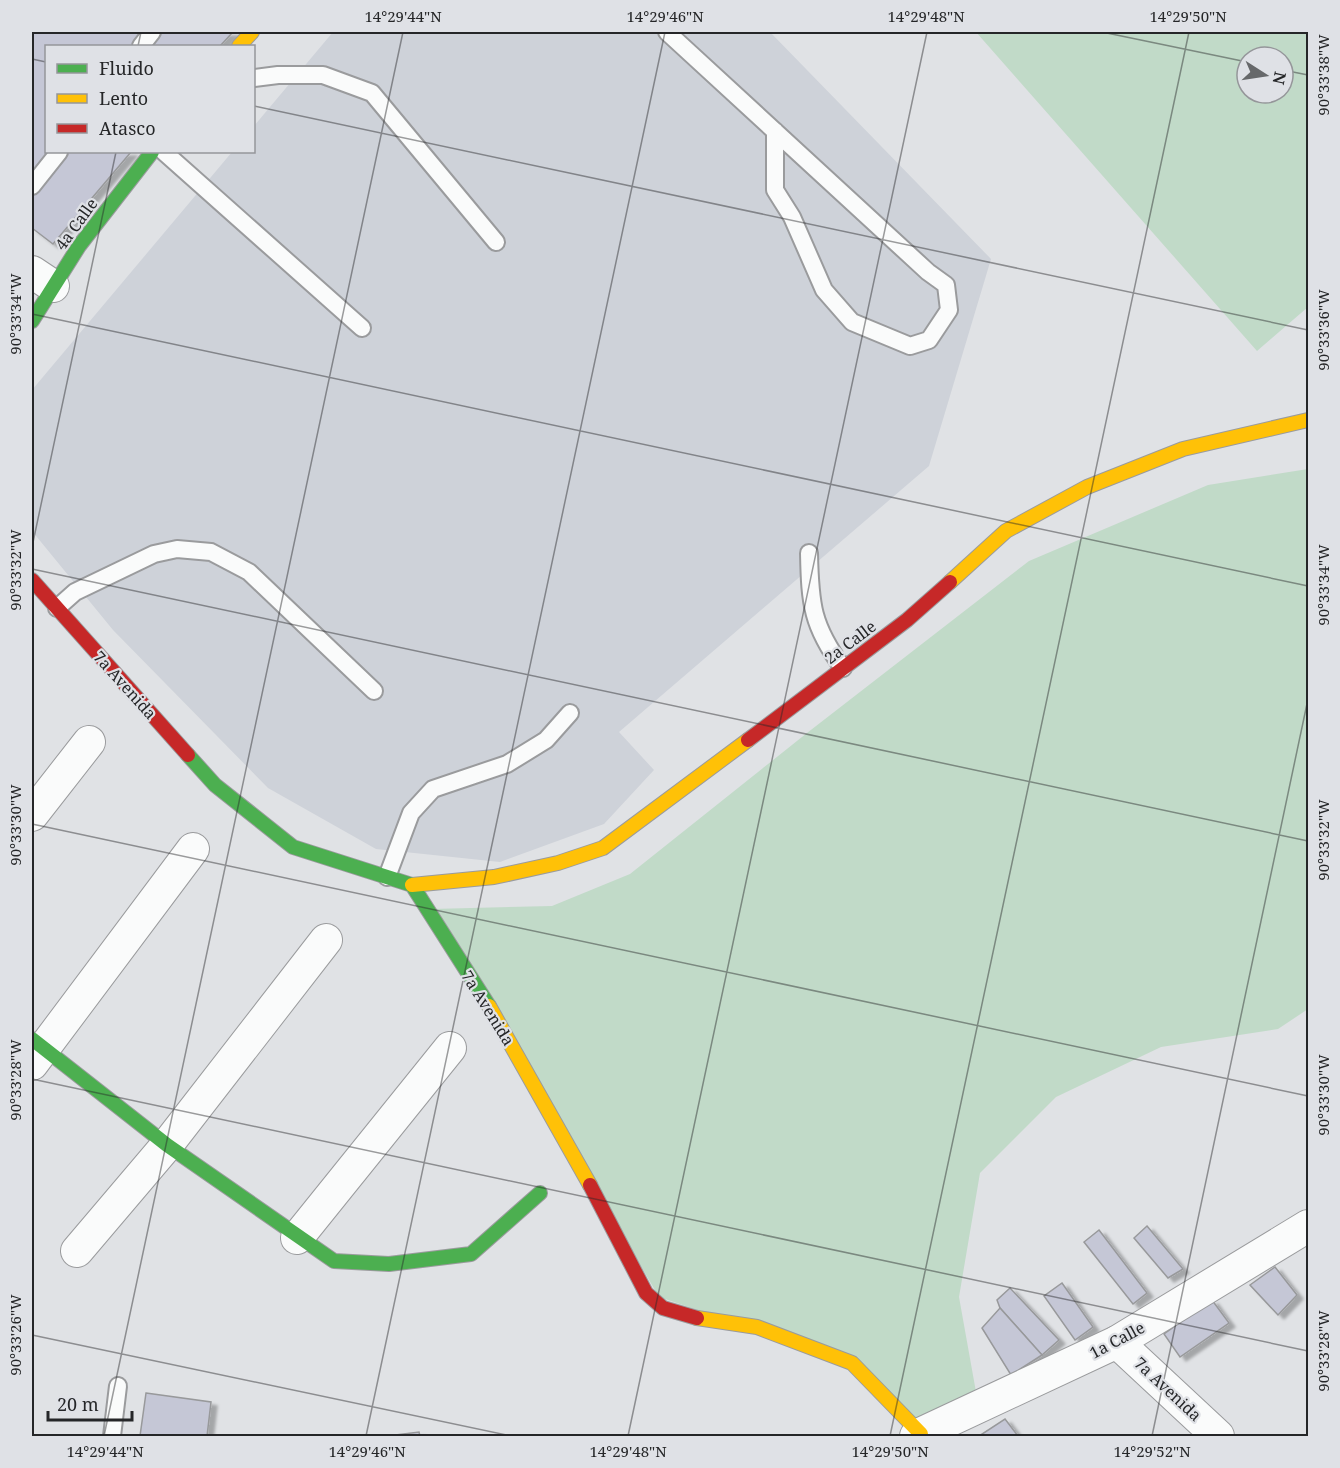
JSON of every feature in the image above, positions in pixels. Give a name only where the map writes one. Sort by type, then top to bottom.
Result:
[{"type":"street","points":[[240,45],[252,32]]},
{"type":"street","name":"4a Calle","points":[[32,321],[42,279],[79,246],[151,153]]},
{"type":"street","name":"2a Calle","points":[[412,885],[494,877],[558,863],[603,848],[907,620],[1006,531],[1087,487],[1183,449],[1308,420]]},
{"type":"street","name":"7a Avenida","points":[[32,580],[215,785],[293,847],[412,885],[489,1006],[569,1143],[646,1293],[663,1308],[680,1315],[757,1327],[852,1363],[918,1435]]},
{"type":"street","points":[[32,815],[89,742]]},
{"type":"street","points":[[193,849],[36,1050],[297,1238],[334,1261],[389,1264],[471,1254],[540,1193]]},
{"type":"street","points":[[76,1251],[167,1145],[326,940]]},
{"type":"street","points":[[297,1238],[450,1048]]},
{"type":"street","name":"1a Calle","points":[[918,1435],[1117,1342],[1308,1226]]},
{"type":"street","name":"7a Avenida","points":[[1117,1342],[1218,1437]]},
{"type":"lane","points":[[142,45],[152,32]]},
{"type":"lane","points":[[667,32],[775,131],[928,272],[946,285],[949,310],[929,340],[910,346],[852,322],[824,290],[792,217],[775,190],[775,131]]},
{"type":"lane","points":[[255,78],[278,75],[323,75],[372,93],[496,242]]},
{"type":"lane","points":[[32,186],[58,153]]},
{"type":"lane","points":[[165,153],[362,328]]},
{"type":"lane","points":[[57,608],[75,592],[154,554],[177,549],[211,552],[249,572],[374,691]]},
{"type":"lane","points":[[809,553],[813,616],[824,642],[843,668]]},
{"type":"lane","points":[[387,877],[411,813],[433,789],[507,764],[546,740],[570,713]]},
{"type":"lane","points":[[112,1437],[118,1386]]},
{"type":"shaded area","points":[[333,32],[770,32],[991,259],[929,466],[619,732],[654,770],[604,824],[500,862],[376,849],[268,788],[113,630],[32,531],[32,390],[231,153],[255,153],[255,125]]},
{"type":"green space","points":[[976,32],[1308,32],[1308,307],[1257,351]]},
{"type":"green space","points":[[1308,469],[1308,1009],[1278,1029],[1161,1047],[1056,1097],[980,1173],[959,1297],[976,1392],[913,1420],[855,1363],[659,1297],[432,909],[552,906],[630,874],[1029,561],[1208,485]]},
{"type":"building","points":[[32,32],[233,32],[221,45],[45,45],[45,153],[130,153],[53,244],[32,228]]},
{"type":"building","points":[[1147,1226],[1183,1269],[1168,1278],[1134,1238]]},
{"type":"building","points":[[1099,1230],[1147,1293],[1133,1304],[1084,1242]]},
{"type":"building","points":[[1275,1267],[1297,1295],[1278,1315],[1250,1285]]},
{"type":"building","points":[[1062,1283],[1093,1327],[1075,1340],[1044,1296]]},
{"type":"building","points":[[1010,1288],[1059,1340],[1042,1355],[1000,1308],[997,1300]]},
{"type":"building","points":[[1212,1300],[1229,1323],[1180,1357],[1164,1334]]},
{"type":"building","points":[[1000,1308],[1042,1355],[1011,1375],[982,1328]]},
{"type":"building","points":[[146,1393],[211,1402],[207,1436],[140,1436]]},
{"type":"building","points":[[1005,1419],[1018,1436],[979,1436]]},
{"type":"building","points":[[419,1432],[420,1436],[396,1436],[396,1435]]},
{"type":"traffic: fast","points":[[32,321],[79,246],[151,153]]},
{"type":"traffic: fast","points":[[188,755],[215,785],[293,847],[412,885],[489,1006]]},
{"type":"traffic: fast","points":[[32,1039],[167,1145],[334,1261],[389,1264],[471,1254],[540,1193]]},
{"type":"traffic: slow","points":[[240,45],[252,32]]},
{"type":"traffic: slow","points":[[950,582],[1006,531],[1087,487],[1183,449],[1308,420]]},
{"type":"traffic: slow","points":[[412,885],[494,877],[558,863],[603,848],[748,740]]},
{"type":"traffic: slow","points":[[489,1006],[590,1185]]},
{"type":"traffic: slow","points":[[697,1318],[757,1327],[852,1363],[921,1434]]},
{"type":"traffic: jam","points":[[32,580],[188,755]]},
{"type":"traffic: jam","points":[[748,740],[907,620],[950,582]]},
{"type":"traffic: jam","points":[[590,1185],[646,1293],[663,1308],[697,1318]]}]
